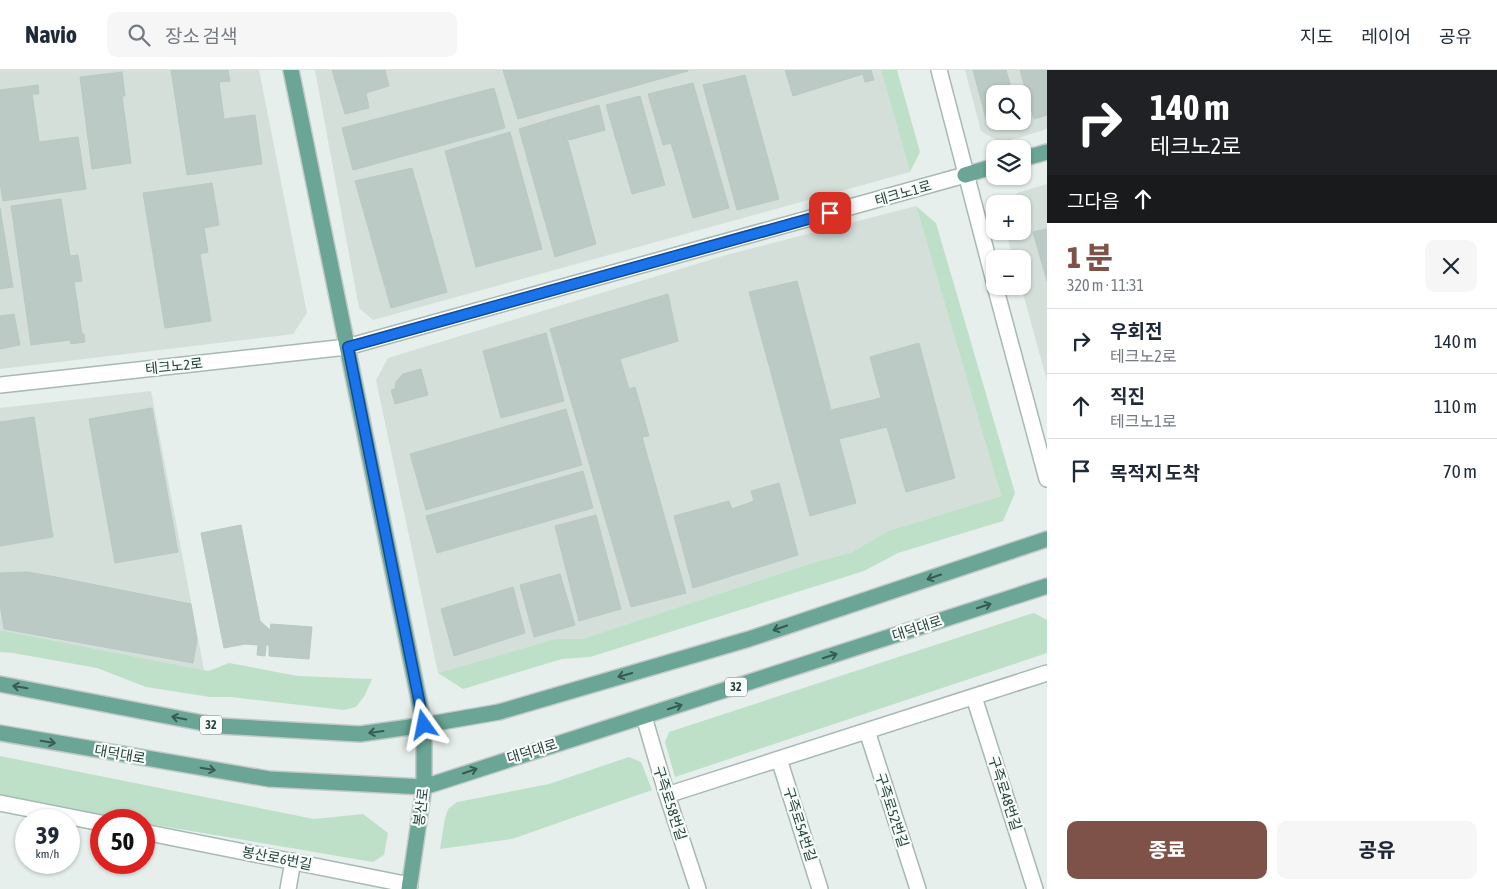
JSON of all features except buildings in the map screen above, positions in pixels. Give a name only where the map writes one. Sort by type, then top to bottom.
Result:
[{"type":"main road","points":[[291,70],[424,725]]},
{"type":"main road","points":[[1031,156],[1047,152]]},
{"type":"main road","name":"테크노1로","points":[[966,175],[986,169]]},
{"type":"main road","name":"32","points":[[0,684],[219,726],[360,734],[498,712],[749,639],[1047,539]]},
{"type":"main road","name":"대덕대로","points":[[0,733],[269,779],[424,787],[1047,586]]},
{"type":"main road","name":"봉산로","points":[[410,887],[424,787],[424,725]]},
{"type":"street","points":[[939,70],[986,252]]},
{"type":"street","name":"테크노1로","points":[[638,266],[966,175]]},
{"type":"street","name":"테크노2로","points":[[0,385],[348,347],[638,266]]},
{"type":"street","points":[[997,295],[1047,479]]},
{"type":"street","points":[[667,795],[1047,673]]},
{"type":"street","name":"구즉로48번길","points":[[974,697],[1035,889]]},
{"type":"street","name":"구즉로58번길","points":[[644,716],[667,795],[698,889]]},
{"type":"street","name":"구즉로52번길","points":[[867,731],[918,889]]},
{"type":"street","name":"구즉로54번길","points":[[779,759],[820,889]]},
{"type":"street","points":[[0,803],[90,821]]},
{"type":"street","name":"봉산로6번길","points":[[155,834],[293,861],[410,887]]},
{"type":"street","points":[[288,889],[293,861]]},
{"type":"shaded area","points":[[0,70],[259,70],[307,313],[293,334],[0,369]]},
{"type":"shaded area","points":[[315,70],[881,70],[910,172],[373,320],[359,308]]},
{"type":"shaded area","points":[[965,70],[1047,70],[1047,129],[1011,140],[996,140],[981,131]]},
{"type":"shaded area","points":[[1047,184],[1047,381],[1023,295],[1031,295],[1031,250],[1011,250],[1008,240],[1031,240],[1031,195],[1016,195]]},
{"type":"shaded area","points":[[916,206],[1001,496],[888,531],[852,552],[812,563],[582,639],[554,639],[438,673],[376,380],[388,358],[726,255]]},
{"type":"shaded area","points":[[151,391],[204,670],[0,630],[0,408]]},
{"type":"green space","points":[[881,70],[897,70],[920,152],[910,172]]},
{"type":"green space","points":[[916,206],[936,223],[1015,493],[1003,521],[898,553],[864,571],[590,657],[562,659],[463,689],[438,673],[554,639],[582,639],[812,563],[852,552],[888,531],[1001,496]]},
{"type":"green space","points":[[1034,613],[1047,620],[1047,653],[675,777],[665,742],[669,732]]},
{"type":"green space","points":[[0,630],[209,671],[229,663],[298,676],[372,679],[365,695],[356,707],[344,710],[231,697],[210,697],[146,687],[97,668],[0,652]]},
{"type":"green space","points":[[0,756],[314,819],[363,814],[388,833],[384,855],[373,862],[155,825],[155,809],[90,809],[90,813],[80,812],[80,809],[64,809],[0,798]]},
{"type":"green space","points":[[629,757],[641,762],[652,790],[512,839],[440,849],[448,809],[457,802],[549,784]]},
{"type":"route","points":[[424,725],[348,347],[830,213]]}]
